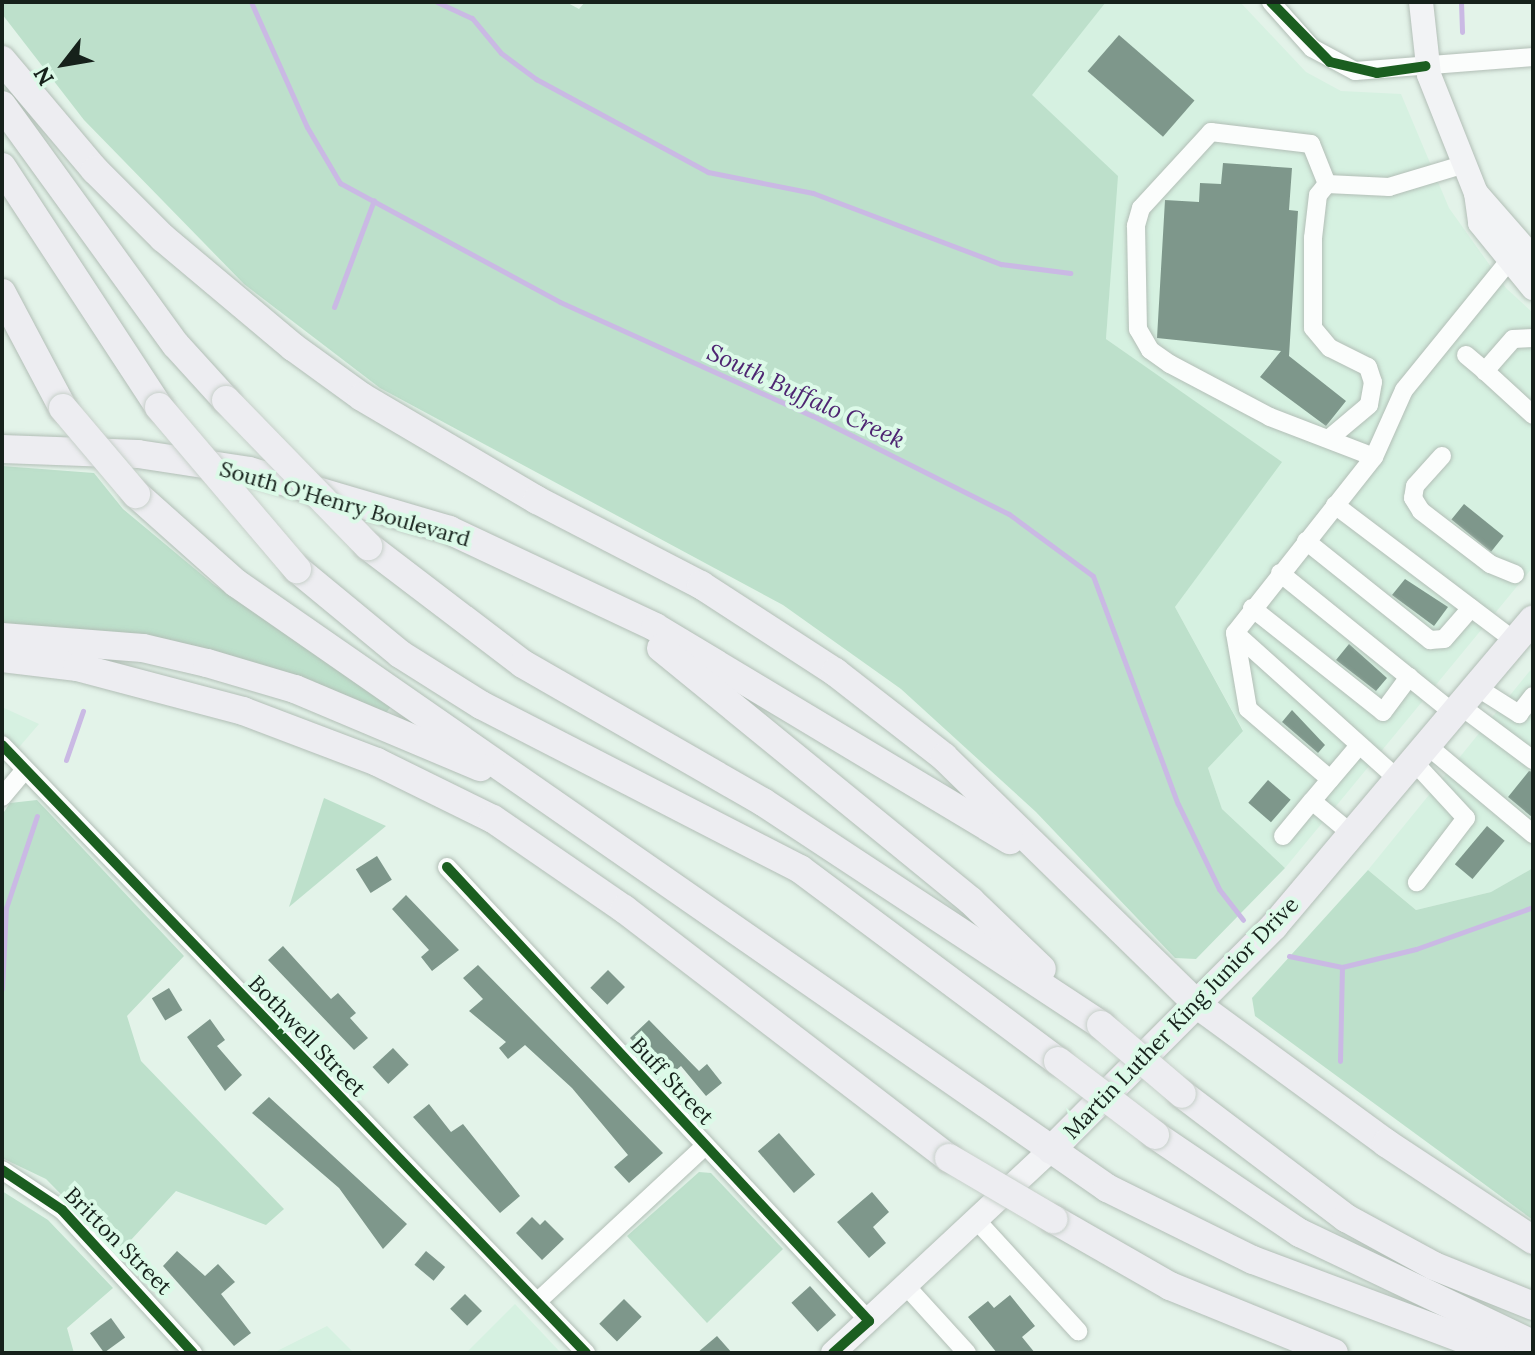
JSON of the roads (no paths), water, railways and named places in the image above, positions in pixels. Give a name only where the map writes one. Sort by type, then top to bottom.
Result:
[{"type":"highway","points":[[2,60],[95,170],[163,238],[293,347],[362,397],[537,500],[701,585],[835,672],[944,757],[1199,1006],[1383,1141],[1533,1240]]},
{"type":"highway","points":[[2,105],[176,345],[368,546],[523,664],[763,802],[1101,1025]]},
{"type":"highway","points":[[2,167],[159,407],[297,569],[400,654],[481,705],[800,869],[1155,1135],[1300,1233],[1533,1344]]},
{"type":"highway","points":[[2,293],[63,408],[136,494],[236,583],[1051,1150],[1190,1233],[1500,1353]]},
{"type":"highway","name":"South O'Henry Boulevard","points":[[2,449],[138,454],[249,471],[449,530],[583,591]]},
{"type":"highway","points":[[583,591],[971,813],[1068,878]]},
{"type":"highway","points":[[583,591],[971,901],[1101,1025],[1182,1094],[1346,1218],[1434,1266],[1533,1306]]},
{"type":"highway","name":"Martin Luther King Junior Drive","points":[[1051,1150],[1199,1006],[1353,835],[1524,631]]},
{"type":"highway","points":[[2,637],[143,648],[295,689],[496,774],[638,862]]},
{"type":"highway","points":[[2,658],[77,667],[230,707],[377,762],[493,819],[624,909],[949,1158],[1170,1286],[1334,1353]]},
{"type":"main road","points":[[1421,2],[1426,66],[1462,165],[1476,193],[1533,258]]},
{"type":"main road","points":[[1476,193],[1480,223],[1508,262],[1533,288]]},
{"type":"main road","name":"Martin Luther King Junior Drive","points":[[833,1353],[979,1223],[1051,1150]]},
{"type":"street","points":[[1271,2],[1330,62],[1377,73],[1533,57]]},
{"type":"street","points":[[1327,184],[1311,144],[1211,132],[1156,188],[1136,226],[1138,329],[1150,350],[1270,417],[1331,437],[1374,457]]},
{"type":"street","points":[[1327,184],[1389,187],[1462,165]]},
{"type":"street","points":[[1327,184],[1318,195],[1313,238],[1313,328],[1338,354],[1368,367],[1373,382],[1369,405],[1331,437]]},
{"type":"street","points":[[1330,779],[1248,709],[1235,633],[1374,457],[1404,390],[1508,262]]},
{"type":"street","points":[[1485,371],[1513,339],[1533,338]]},
{"type":"street","points":[[1466,355],[1533,415]]},
{"type":"street","points":[[1442,456],[1415,486],[1413,498],[1421,511],[1490,564],[1515,574]]},
{"type":"street","points":[[1335,505],[1471,608],[1524,631]]},
{"type":"street","points":[[1306,541],[1430,640],[1444,639],[1471,608]]},
{"type":"street","points":[[1280,573],[1409,677],[1465,703],[1526,719],[1533,696]]},
{"type":"street","points":[[1252,608],[1383,712],[1409,677]]},
{"type":"street","points":[[1235,633],[1357,748],[1414,763],[1533,834]]},
{"type":"street","points":[[1465,703],[1533,760]]},
{"type":"street","name":"Bothwell Street","points":[[2,745],[586,1353]]},
{"type":"street","points":[[1283,836],[1357,748]]},
{"type":"street","points":[[1414,763],[1460,805],[1466,818],[1417,882]]},
{"type":"street","points":[[2,797],[24,771]]},
{"type":"street","points":[[1312,801],[1353,835]]},
{"type":"street","name":"Buff Street","points":[[447,867],[869,1321]]},
{"type":"street","points":[[537,1302],[705,1146]]},
{"type":"street","name":"Britton Street","points":[[2,1170],[62,1210],[193,1353]]},
{"type":"street","points":[[979,1223],[1078,1331]]},
{"type":"street","points":[[907,1287],[967,1353]]},
{"type":"waterway","name":"South Buffalo Creek","points":[[251,2],[307,127],[340,183],[560,302],[813,416],[1009,514],[1093,576],[1178,804],[1219,889],[1243,920]]},
{"type":"waterway","points":[[437,2],[472,18],[501,53],[536,79],[708,172],[813,193],[1001,264],[1070,273]]},
{"type":"waterway","points":[[1461,2],[1462,32]]},
{"type":"waterway","points":[[334,307],[374,200]]},
{"type":"waterway","points":[[66,760],[83,711]]},
{"type":"waterway","points":[[2,989],[6,908],[37,816]]},
{"type":"waterway","name":"South Buffalo Creek","points":[[1289,956],[1342,967],[1416,949],[1533,907]]},
{"type":"waterway","points":[[1340,1061],[1342,967]]}]
